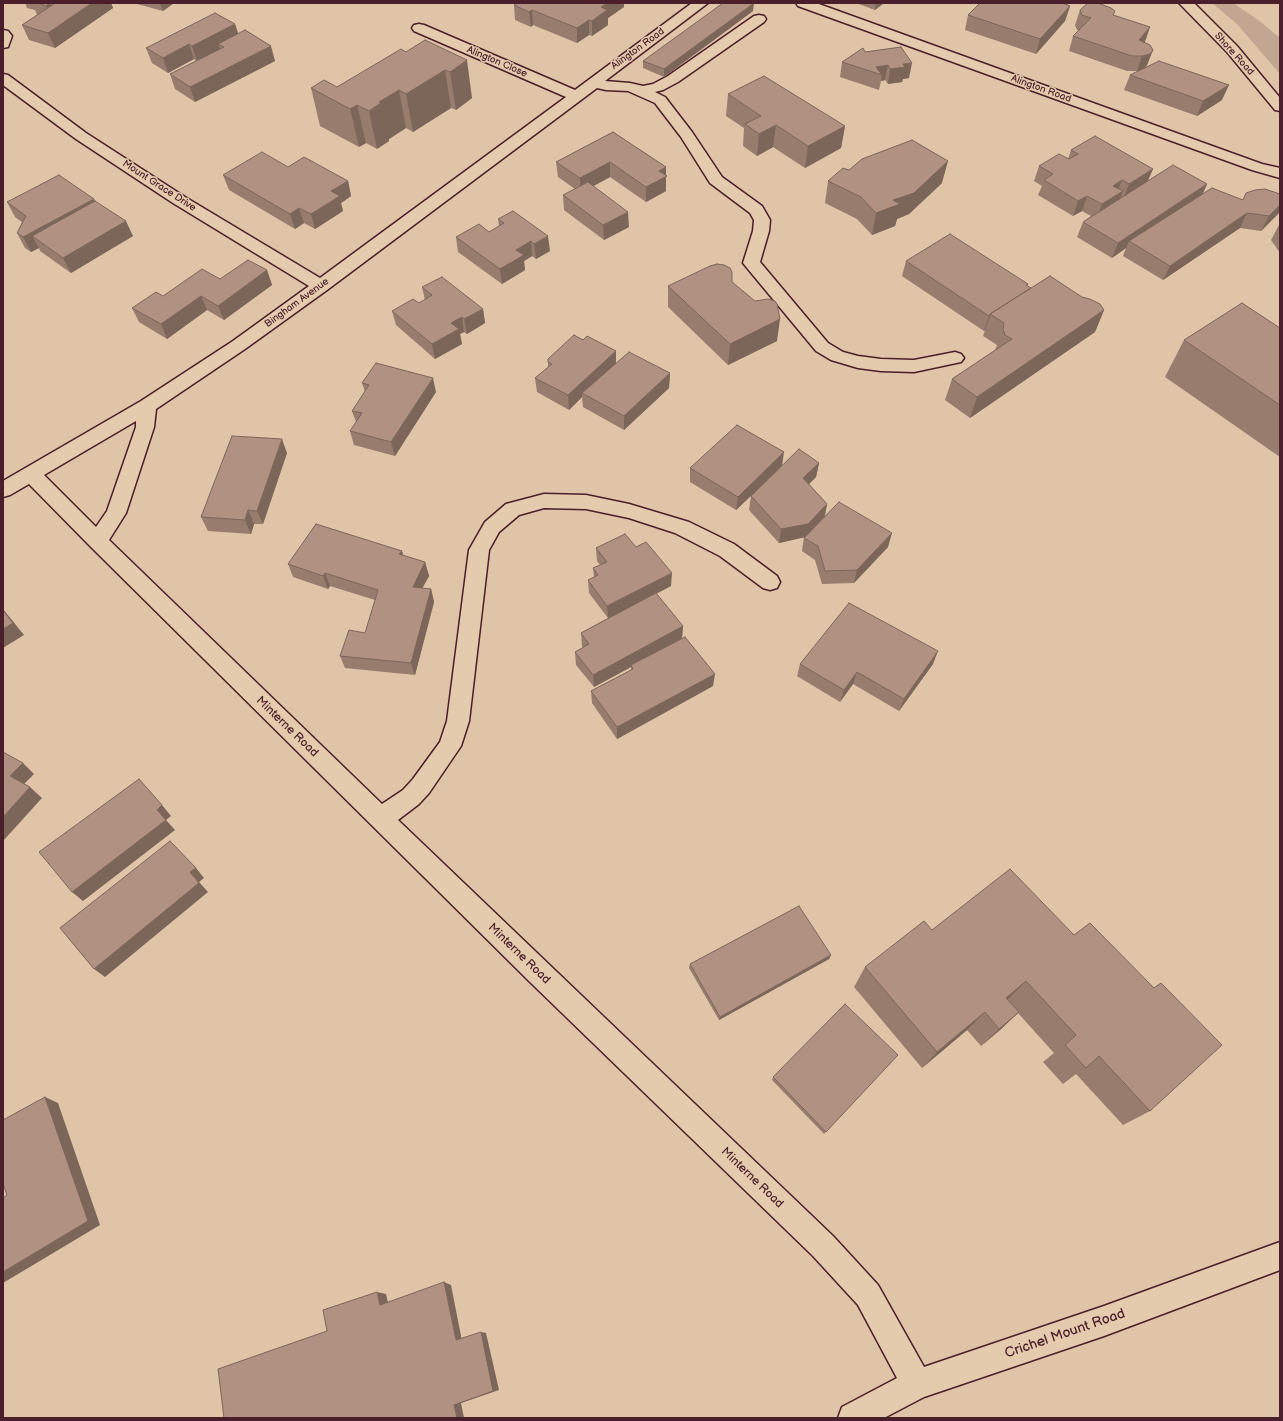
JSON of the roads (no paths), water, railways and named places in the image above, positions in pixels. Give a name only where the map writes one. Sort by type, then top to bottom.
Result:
[{"type":"street","name":"Alington Road","points":[[576,96],[701,3]]},
{"type":"street","name":"Alington Road","points":[[803,3],[1257,167],[1280,173]]},
{"type":"street","name":"Shore Road","points":[[1186,3],[1232,50],[1280,107]]},
{"type":"street","points":[[642,91],[658,87],[673,79],[759,19]]},
{"type":"street","name":"Alington Close","points":[[419,28],[576,96]]},
{"type":"street","points":[[3,34],[5,36],[3,44]]},
{"type":"street","name":"Mount Grace Drive","points":[[3,78],[81,136],[172,196],[321,286]]},
{"type":"street","points":[[594,82],[606,86],[630,88],[642,91],[660,100],[716,180],[756,210],[762,220],[761,231],[751,263],[822,347],[837,356],[858,362],[881,365],[914,366],[955,358]]},
{"type":"street","name":"Bingham Avenue","points":[[3,490],[147,406],[239,345],[321,286],[576,96]]},
{"type":"street","points":[[97,541],[116,513],[145,427],[147,406]]},
{"type":"street","name":"Minterne Road","points":[[31,474],[97,541],[381,819],[823,1246],[868,1296],[917,1384]]},
{"type":"street","points":[[381,819],[411,797],[422,786],[450,746],[458,721],[479,550],[492,527],[513,509],[544,501],[586,502],[629,511],[682,527],[727,550],[770,582]]},
{"type":"street","name":"Crichel Mount Road","points":[[852,1418],[917,1384],[1104,1321],[1280,1256]]}]
